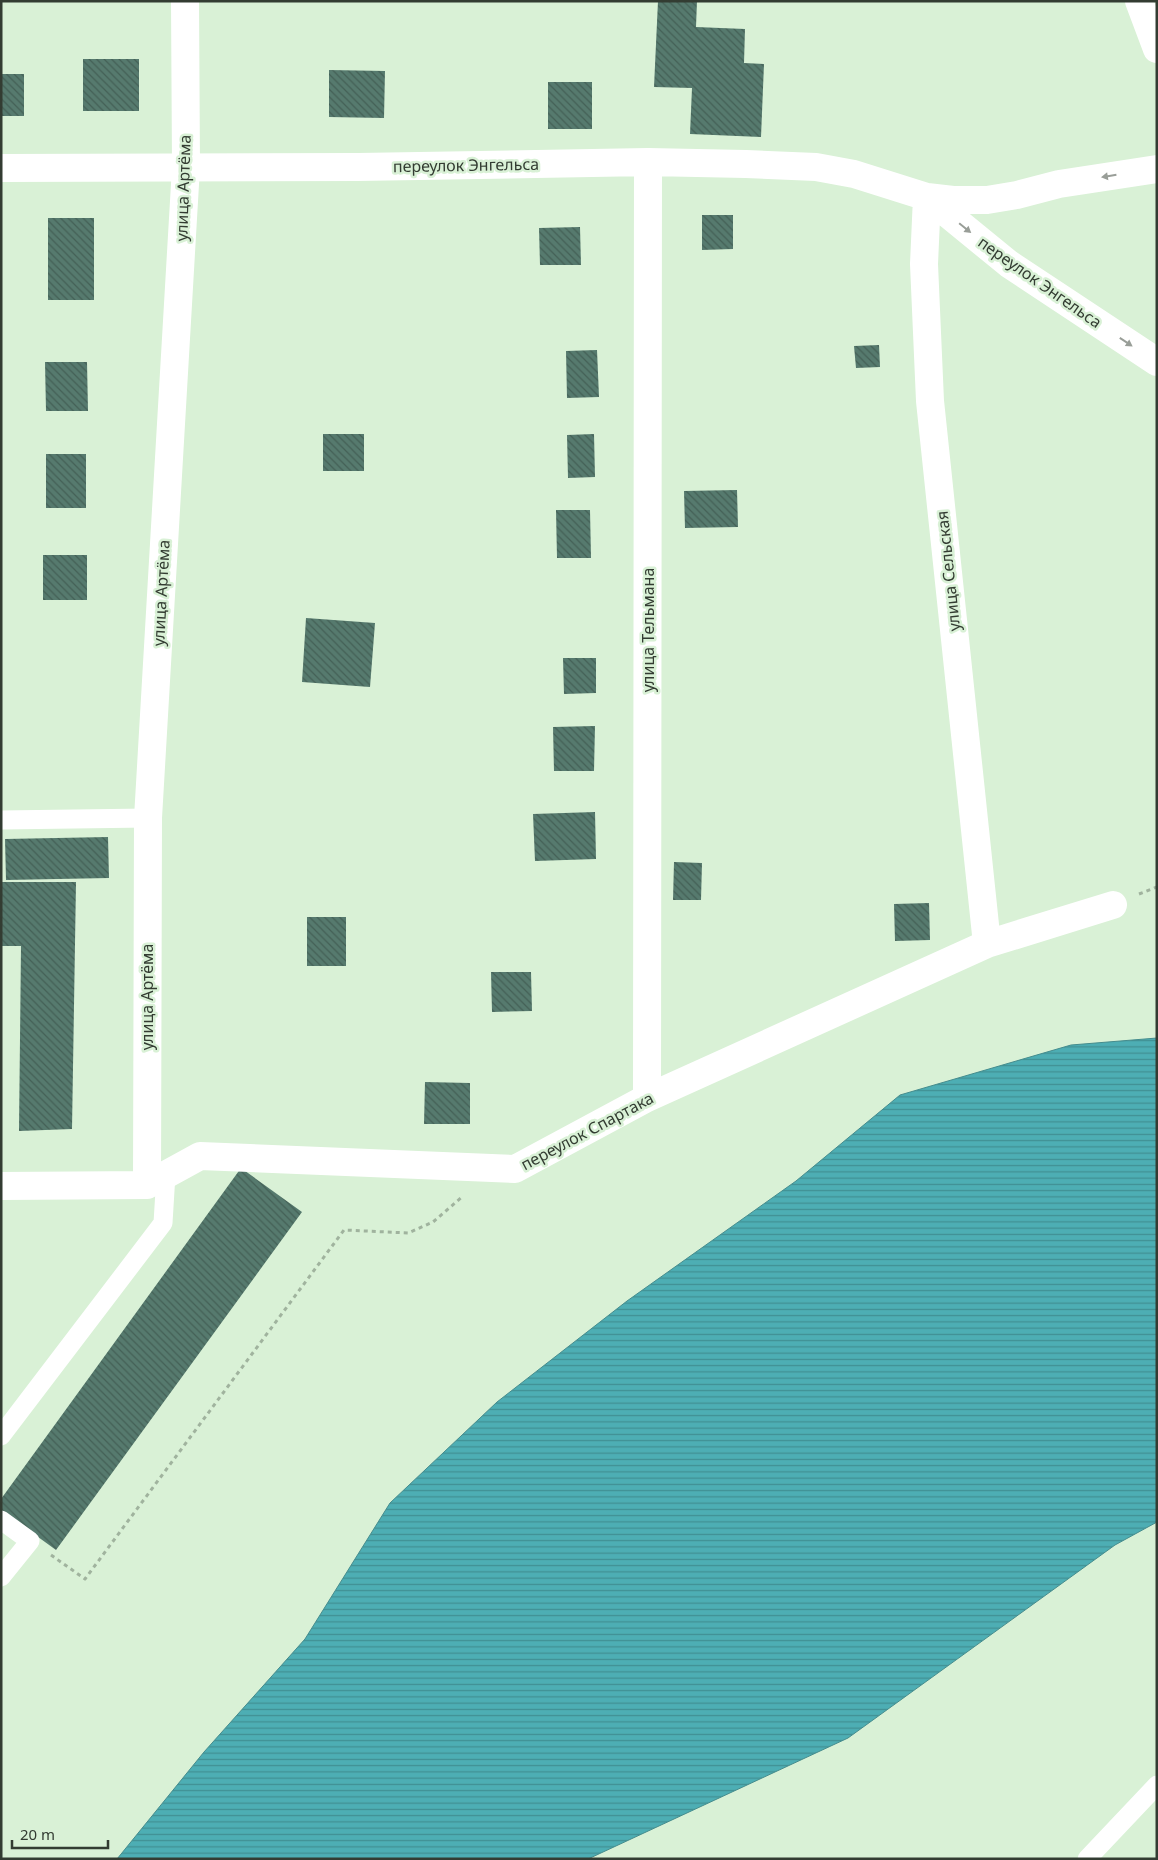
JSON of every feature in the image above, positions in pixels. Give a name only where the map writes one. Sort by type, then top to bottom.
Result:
[{"type":"street","name":"улица Артёма","points":[[156,1180],[148,818],[186,168],[185,1]]},
{"type":"street","points":[[1139,1],[1157,49]]},
{"type":"street","name":"переулок Энгельса","points":[[1,168],[186,168],[648,162],[746,164],[816,168],[854,174],[927,197],[953,200],[987,200],[1017,195],[1059,184],[1157,169]]},
{"type":"street","name":"улица Тельмана","points":[[647,1098],[648,162]]},
{"type":"street","name":"переулок Энгельса","points":[[927,197],[1009,264],[1157,362]]},
{"type":"street","name":"улица Сельская","points":[[927,197],[924,264],[930,401],[988,944]]},
{"type":"street","name":"переулок Спартака","points":[[1,1186],[156,1180],[200,1156],[515,1169],[647,1098],[988,944],[1113,905]]},
{"type":"lane","points":[[1,820],[148,818]]},
{"type":"lane","points":[[1,1436],[163,1223],[156,1180]]},
{"type":"lane","points":[[1,1520],[30,1540],[1,1577]]},
{"type":"lane","points":[[1087,1859],[1157,1785]]},
{"type":"path","points":[[30,1540],[85,1579],[344,1230],[408,1233],[433,1222],[493,1168]]},
{"type":"water","points":[[1157,1038],[1157,1522],[1115,1545],[848,1738],[588,1859],[117,1859],[204,1752],[305,1639],[390,1503],[497,1402],[627,1301],[796,1181],[900,1095],[1071,1045]]},
{"type":"building","points":[[658,1],[697,1],[696,27],[745,29],[744,63],[764,64],[761,137],[690,134],[692,88],[654,87]]},
{"type":"building","points":[[83,59],[139,59],[139,111],[83,111]]},
{"type":"building","points":[[329,70],[385,71],[384,118],[329,117]]},
{"type":"building","points":[[1,74],[24,74],[24,116],[1,116]]},
{"type":"building","points":[[548,82],[592,82],[592,129],[548,129]]},
{"type":"building","points":[[702,215],[733,215],[733,249],[702,250]]},
{"type":"building","points":[[48,218],[94,218],[94,300],[48,300]]},
{"type":"building","points":[[580,227],[581,265],[540,265],[539,228]]},
{"type":"building","points":[[879,345],[880,367],[856,368],[854,346]]},
{"type":"building","points":[[597,350],[599,397],[567,398],[566,351]]},
{"type":"building","points":[[45,362],[87,362],[88,411],[46,411]]},
{"type":"building","points":[[323,434],[364,434],[364,471],[323,471]]},
{"type":"building","points":[[594,434],[595,477],[568,478],[567,435]]},
{"type":"building","points":[[46,454],[86,454],[86,508],[46,508]]},
{"type":"building","points":[[737,490],[738,527],[685,528],[684,491]]},
{"type":"building","points":[[556,510],[590,510],[591,558],[557,558]]},
{"type":"building","points":[[43,555],[87,555],[87,600],[43,600]]},
{"type":"building","points":[[306,618],[375,623],[370,687],[302,682]]},
{"type":"building","points":[[563,658],[596,658],[596,693],[564,694]]},
{"type":"building","points":[[595,726],[594,771],[554,771],[553,727]]},
{"type":"building","points":[[595,812],[596,859],[535,861],[533,814]]},
{"type":"building","points":[[108,837],[109,878],[6,880],[5,839]]},
{"type":"building","points":[[674,862],[702,863],[701,900],[673,900]]},
{"type":"building","points":[[1,882],[76,882],[72,1129],[19,1131],[21,946],[1,946]]},
{"type":"building","points":[[929,903],[930,940],[895,941],[894,904]]},
{"type":"building","points":[[307,917],[346,917],[346,966],[307,966]]},
{"type":"building","points":[[491,972],[531,972],[532,1011],[492,1012]]},
{"type":"building","points":[[425,1082],[470,1083],[470,1124],[424,1124]]},
{"type":"building","points":[[241,1168],[302,1212],[56,1550],[1,1510],[1,1499]]}]
